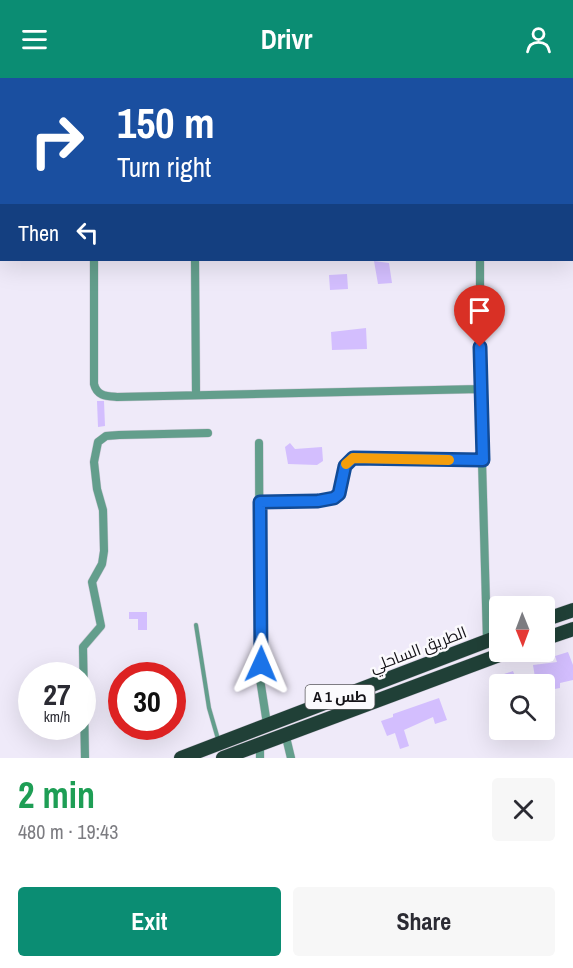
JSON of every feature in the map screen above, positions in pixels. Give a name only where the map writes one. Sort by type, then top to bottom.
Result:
[{"type":"highway","points":[[555,616],[573,610]]},
{"type":"highway","points":[[555,635],[573,629]]},
{"type":"highway","name":"الطريق الساحلي","points":[[181,758],[489,640]]},
{"type":"highway","name":"الطريق الساحلي","points":[[223,758],[260,751],[285,733],[489,659]]},
{"type":"street","points":[[94,261],[93,354],[96,390],[100,394],[117,397],[480,389]]},
{"type":"street","points":[[195,261],[196,394]]},
{"type":"street","points":[[480,261],[480,389],[491,596]]},
{"type":"street","points":[[85,758],[83,647],[98,631],[102,621],[92,582],[102,564],[104,551],[103,510],[97,489],[94,462],[98,442],[106,436],[208,433]]},
{"type":"street","points":[[259,442],[260,679],[267,724]]},
{"type":"street","points":[[260,502],[318,501],[334,498],[339,494],[345,466],[353,458],[483,460]]},
{"type":"street","points":[[285,733],[291,758]]},
{"type":"lane","points":[[196,625],[209,708],[219,743]]},
{"type":"building","points":[[374,261],[389,263],[392,283],[378,284]]},
{"type":"building","points":[[347,274],[348,289],[330,290],[329,275]]},
{"type":"building","points":[[366,328],[367,349],[332,350],[331,332]]},
{"type":"building","points":[[97,401],[104,401],[105,426],[98,427]]},
{"type":"building","points":[[290,443],[295,449],[322,447],[323,461],[317,465],[288,464],[285,447]]},
{"type":"building","points":[[129,612],[147,612],[147,630],[138,630],[138,619],[129,619]]},
{"type":"building","points":[[568,652],[573,665],[573,680],[560,683],[560,688],[555,689],[555,674],[534,674],[533,665],[557,662],[555,656]]},
{"type":"building","points":[[439,698],[447,720],[435,724],[433,717],[404,730],[409,746],[400,749],[395,733],[387,736],[381,721],[393,717],[393,714]]},
{"type":"slow traffic","points":[[346,464],[353,458],[449,460]]},
{"type":"route","points":[[261,664],[260,502],[318,501],[334,498],[339,494],[345,466],[353,458],[483,460],[480,347]]}]
